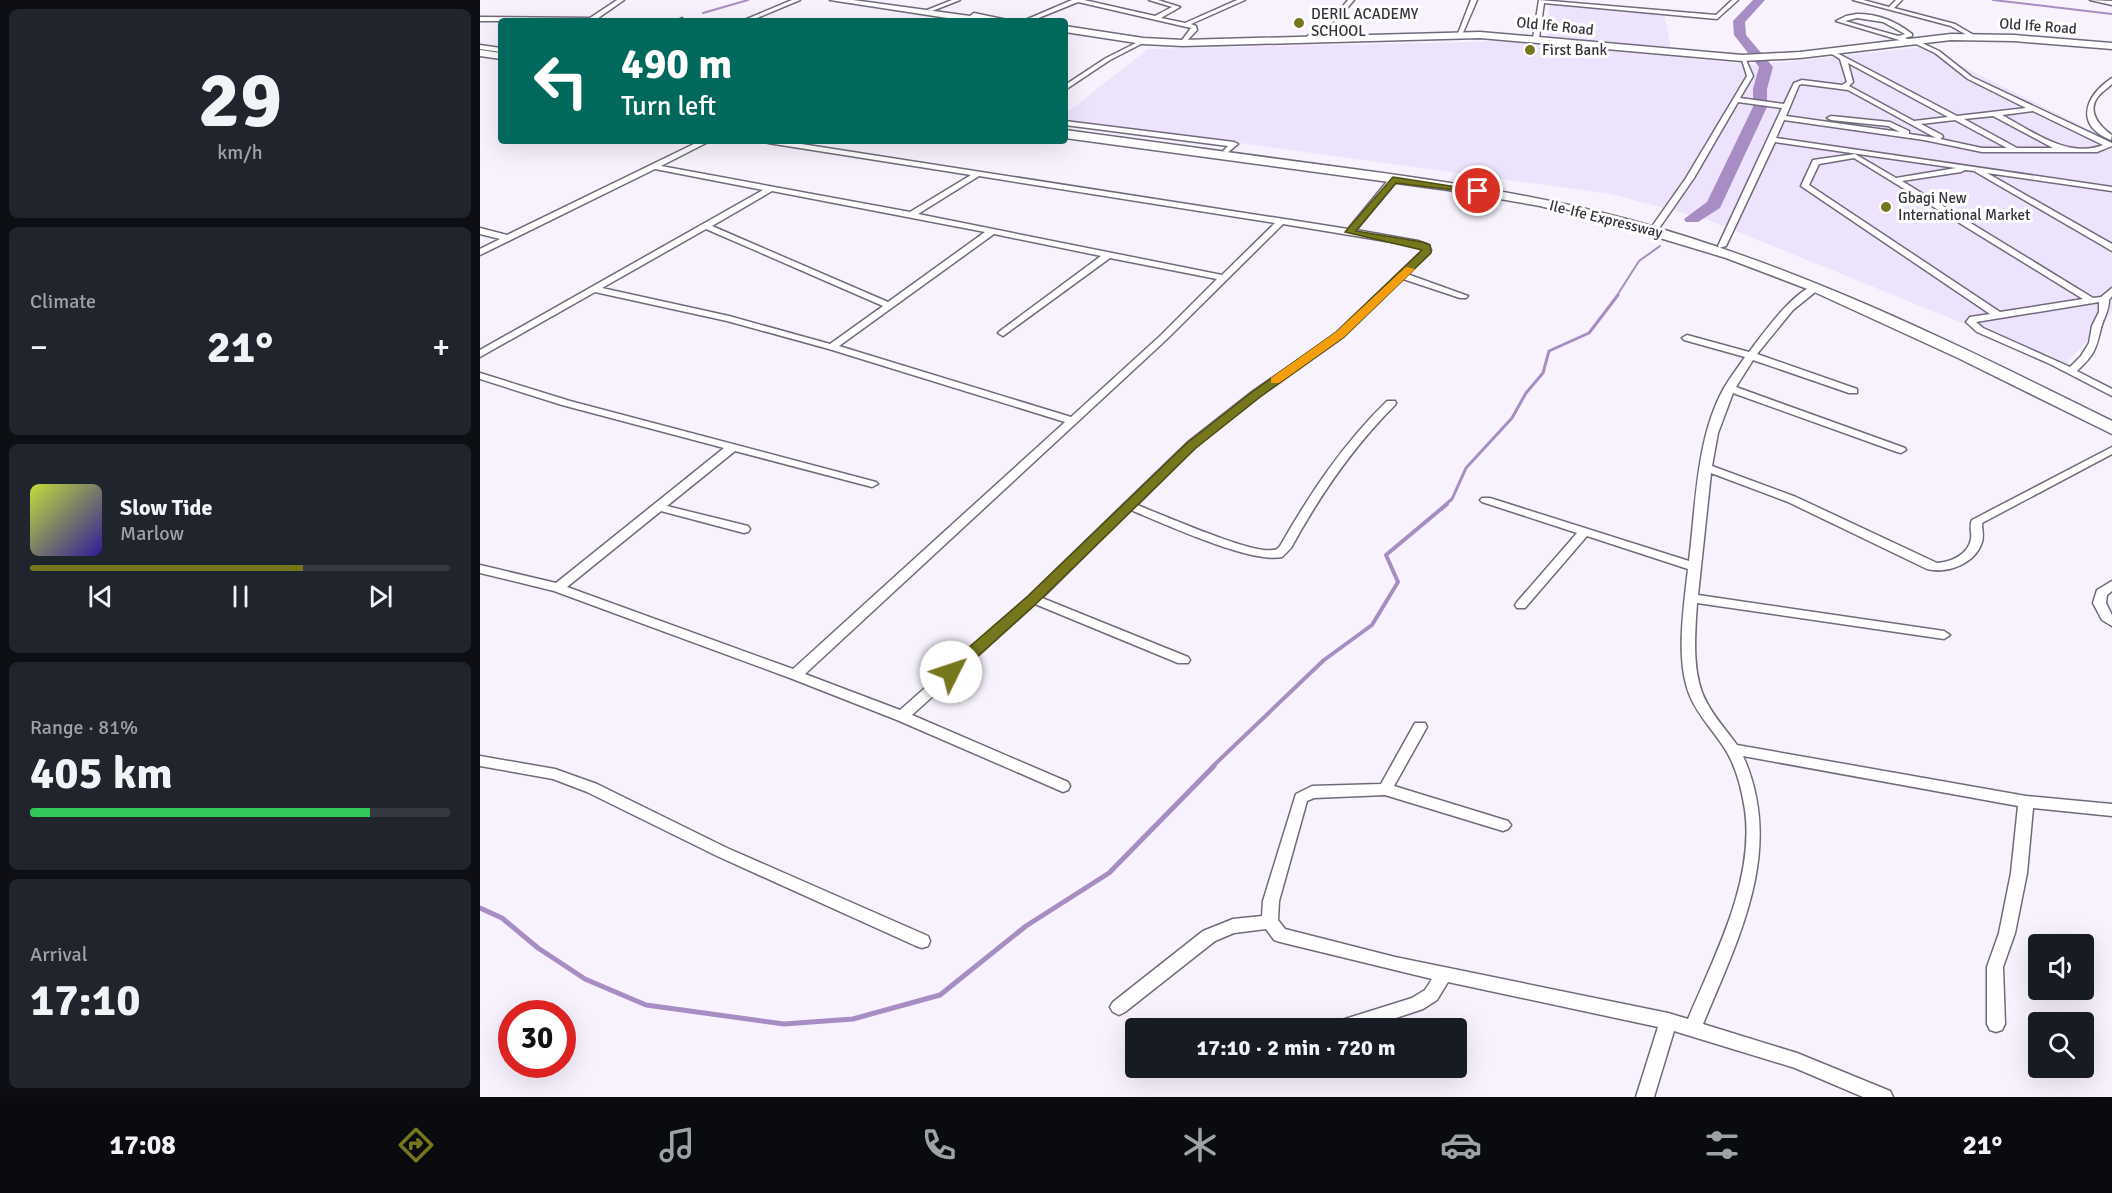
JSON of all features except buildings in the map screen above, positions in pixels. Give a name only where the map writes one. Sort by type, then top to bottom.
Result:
[{"type":"highway","points":[[480,56],[498,58]]},
{"type":"highway","name":"Ile-Ife Expressway","points":[[1068,132],[1478,185],[1657,225],[1722,246],[1881,306],[2112,417]]},
{"type":"highway","name":"Ile-Ife Expressway","points":[[1068,132],[1499,194],[1625,223],[1731,255],[1816,287],[1964,354],[2112,428]]},
{"type":"main road","points":[[834,0],[973,18]]},
{"type":"main road","points":[[857,0],[973,18]]},
{"type":"main road","name":"Old Ife Road","points":[[1068,31],[1140,43],[1201,46],[1459,35],[1536,38],[1696,58]]},
{"type":"main road","name":"Old Ife Road","points":[[1068,31],[1183,44],[1306,40],[1501,39],[1696,58],[1761,60],[1839,57],[1913,42],[1978,40],[2091,46]]},
{"type":"main road","name":"Old Ife Road","points":[[1761,60],[1974,37],[2112,48]]},
{"type":"street","points":[[594,18],[621,0]]},
{"type":"street","points":[[752,18],[797,0]]},
{"type":"street","points":[[930,10],[957,0]]},
{"type":"street","points":[[1033,18],[1077,0],[1187,24],[1194,30],[1183,44]]},
{"type":"street","points":[[1152,0],[1177,7],[1156,18]]},
{"type":"street","points":[[1187,24],[1242,0]]},
{"type":"street","points":[[1306,40],[1341,12],[1351,0]]},
{"type":"street","points":[[1459,35],[1474,0]]},
{"type":"street","points":[[1591,7],[1597,0]]},
{"type":"street","points":[[1536,38],[1542,1],[1591,7],[1657,8],[1717,17],[1735,0]]},
{"type":"street","points":[[1856,0],[1953,25],[1974,37]]},
{"type":"street","points":[[1890,9],[1899,0]]},
{"type":"street","points":[[2093,0],[2112,3]]},
{"type":"street","points":[[1782,118],[1909,136],[1982,150],[2097,150],[2109,145],[1970,78],[1937,52],[1913,42],[1898,38],[1839,21],[1855,14],[1874,18],[1896,25],[1910,35],[1898,38]]},
{"type":"street","points":[[480,19],[498,19]]},
{"type":"street","points":[[1068,86],[1108,59],[1140,43]]},
{"type":"street","points":[[480,47],[498,50]]},
{"type":"street","points":[[1839,57],[1850,78],[1844,87]]},
{"type":"street","points":[[1839,57],[2016,150]]},
{"type":"street","points":[[1657,225],[1740,100],[1750,76],[1761,60]]},
{"type":"street","points":[[2112,80],[2093,99],[2090,106],[2096,127],[2112,139]]},
{"type":"street","points":[[1722,246],[1782,118],[1784,106],[1798,83],[1844,87],[1949,143]]},
{"type":"street","points":[[1740,100],[1784,106]]},
{"type":"street","points":[[1913,123],[2035,109]]},
{"type":"street","points":[[1995,114],[2062,150]]},
{"type":"street","points":[[1068,123],[1234,144],[1227,151]]},
{"type":"street","points":[[1772,139],[1853,153],[2112,189]]},
{"type":"street","points":[[480,252],[700,144]]},
{"type":"street","points":[[786,144],[1279,223],[1350,232],[1426,247],[1428,250],[1340,335],[1256,394],[1191,446],[1033,599],[902,716]]},
{"type":"street","points":[[2000,316],[1805,186],[1804,182],[1817,162],[1853,153],[2092,301]]},
{"type":"street","points":[[655,167],[911,214],[1225,278]]},
{"type":"street","points":[[1895,180],[1973,168],[2112,248]]},
{"type":"street","points":[[911,214],[976,175]]},
{"type":"street","points":[[1350,232],[1393,180]]},
{"type":"street","points":[[480,354],[772,188]]},
{"type":"street","points":[[795,675],[1074,421],[1225,278],[1279,223]]},
{"type":"street","points":[[706,226],[890,306]]},
{"type":"street","points":[[480,231],[508,238]]},
{"type":"street","points":[[832,347],[991,232]]},
{"type":"street","points":[[1003,333],[1108,255]]},
{"type":"street","points":[[1403,276],[1463,296]]},
{"type":"street","points":[[1693,1028],[1729,939],[1751,876],[1753,813],[1732,749],[1700,704],[1694,687],[1691,598],[1710,438],[1730,388],[1752,356],[1777,321],[1816,287]]},
{"type":"street","points":[[592,289],[729,319],[832,347],[1074,421]]},
{"type":"street","points":[[2112,291],[2104,299],[1973,319],[1971,322],[1980,330],[2053,362],[2112,393]]},
{"type":"street","points":[[2070,372],[2085,358],[2094,343],[2097,326],[2104,312],[2104,299]]},
{"type":"street","points":[[1687,338],[1752,356],[1853,391]]},
{"type":"street","points":[[480,376],[566,403],[872,484]]},
{"type":"street","points":[[1730,388],[1901,450]]},
{"type":"street","points":[[1130,506],[1229,542],[1268,554],[1279,554],[1285,548],[1315,494],[1344,450],[1391,403]]},
{"type":"street","points":[[558,588],[734,446]]},
{"type":"street","points":[[1706,468],[1753,482],[1819,509],[1931,566],[1941,568],[1970,553],[1976,542],[1976,522],[2112,450]]},
{"type":"street","points":[[1486,500],[1694,567]]},
{"type":"street","points":[[659,507],[744,529]]},
{"type":"street","points":[[1521,605],[1584,532]]},
{"type":"street","points":[[480,569],[558,588],[795,675],[902,716],[1063,786]]},
{"type":"street","points":[[2112,585],[2102,590],[2100,608],[2112,622]]},
{"type":"street","points":[[1691,598],[1944,636]]},
{"type":"street","points":[[1033,599],[1183,660]]},
{"type":"street","points":[[1385,789],[1420,727]]},
{"type":"street","points":[[1732,749],[2026,802],[2112,810]]},
{"type":"street","points":[[480,762],[555,774],[592,788],[722,852],[922,940]]},
{"type":"street","points":[[1503,825],[1385,789],[1312,792],[1301,798],[1271,901],[1270,922],[1280,934],[1395,964],[1693,1028],[1797,1061],[1884,1097]]},
{"type":"street","points":[[1996,1024],[1995,967],[2007,933],[2019,873],[2026,802]]},
{"type":"street","points":[[1119,1007],[1209,936],[1233,926],[1270,922]]},
{"type":"street","points":[[1373,1018],[1417,1004],[1431,995],[1445,974]]},
{"type":"street","points":[[1645,1097],[1668,1021]]},
{"type":"shaded area","points":[[1549,4],[1664,14],[1672,53],[1547,39]]},
{"type":"shaded area","name":"Gbagi New International Market","points":[[1514,41],[1758,65],[1924,47],[2112,141],[2112,313],[2065,365],[1709,220],[1611,194],[1068,119],[1068,112],[1148,49]]},
{"type":"waterway","points":[[703,13],[748,0]]},
{"type":"waterway","points":[[1692,219],[1714,205],[1760,107],[1760,89],[1766,67],[1740,35],[1739,21],[1759,0]]},
{"type":"waterway","points":[[1993,0],[2112,14]]},
{"type":"waterway","points":[[1616,297],[1639,261],[1660,246]]},
{"type":"waterway","points":[[1445,505],[1452,499],[1466,468],[1512,418],[1526,393],[1543,373],[1549,351],[1589,333],[1618,295]]},
{"type":"waterway","points":[[1212,767],[1324,660],[1372,625],[1398,582],[1386,555],[1447,504]]},
{"type":"waterway","points":[[480,908],[502,918],[538,948],[585,979],[646,1005],[784,1024],[853,1019],[940,995],[1026,926],[1109,873],[1214,766]]},
{"type":"slow traffic","points":[[1275,380],[1340,335],[1409,269]]},
{"type":"place","name":"DERIL ACADEMY SCHOOL","points":[[1299,23]]},
{"type":"place","name":"First Bank","points":[[1530,50]]},
{"type":"place","name":"Gbagi New International Market","points":[[1886,207]]},
{"type":"route","points":[[951,672],[1033,599],[1191,446],[1256,394],[1340,335],[1428,250],[1418,244],[1350,232],[1393,180],[1478,191]]}]
